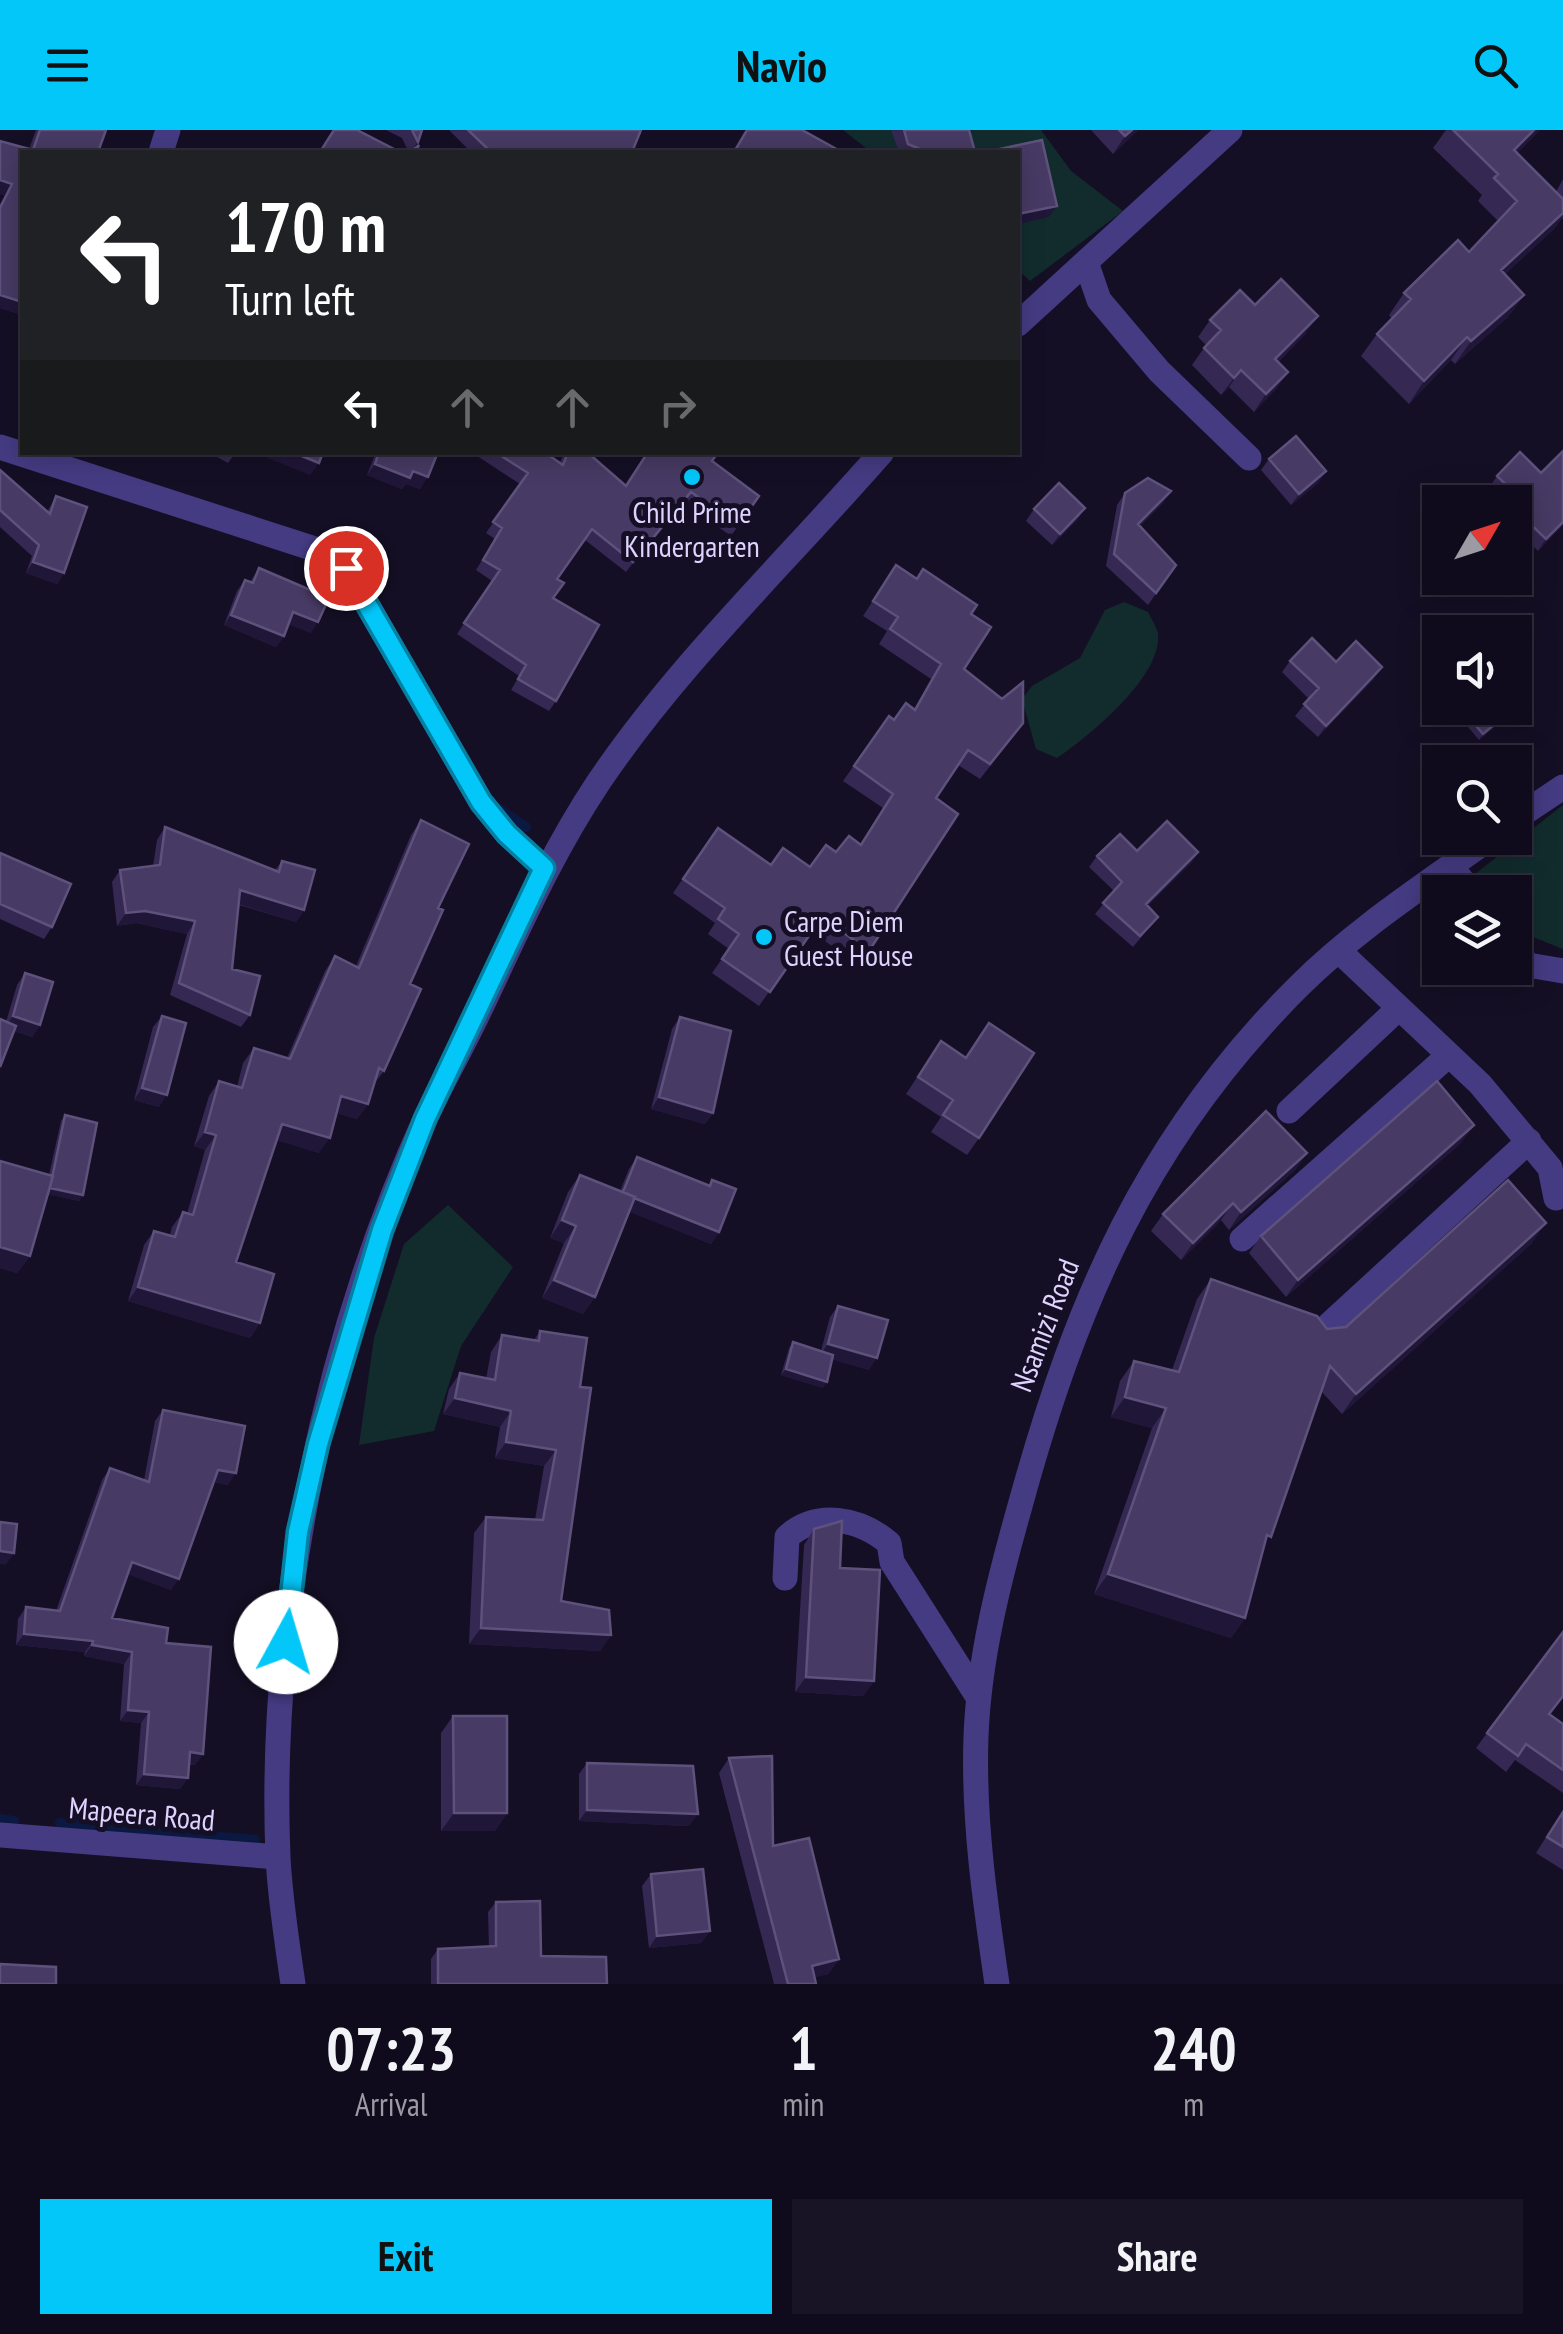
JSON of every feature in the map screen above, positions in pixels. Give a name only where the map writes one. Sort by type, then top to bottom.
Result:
[{"type":"street","points":[[1020,322],[1230,130]]},
{"type":"street","points":[[1086,262],[1098,300],[1159,371],[1249,458]]},
{"type":"street","points":[[292,1984],[278,1857],[284,1660],[298,1532],[327,1411],[382,1230],[425,1119],[544,868],[601,779],[718,633],[879,455]]},
{"type":"street","points":[[60,459],[324,552],[346,568],[481,802],[507,834],[544,868]]},
{"type":"street","points":[[1532,808],[1563,787]]},
{"type":"street","name":"Nsamizi Road","points":[[997,1984],[979,1860],[978,1697],[1003,1562],[1047,1403],[1088,1293],[1151,1170],[1229,1067],[1298,987],[1339,951],[1466,855]]},
{"type":"street","points":[[1451,866],[1458,875]]},
{"type":"street","points":[[1339,951],[1449,1055],[1530,1141],[1550,1168],[1556,1198]]},
{"type":"street","points":[[1532,966],[1563,971]]},
{"type":"street","points":[[1289,1110],[1400,1008]]},
{"type":"street","points":[[1242,1239],[1449,1055]]},
{"type":"street","points":[[1319,1334],[1530,1141]]},
{"type":"street","points":[[785,1578],[786,1537],[802,1523],[820,1518],[871,1528],[890,1543],[892,1562],[978,1697]]},
{"type":"street","name":"Mapeera Road","points":[[0,1834],[278,1857]]},
{"type":"green space","points":[[843,130],[1041,130],[1071,171],[1123,211],[1030,281],[1020,272],[1020,150],[868,150]]},
{"type":"green space","points":[[1124,602],[1148,612],[1158,634],[1148,668],[1121,704],[1057,758],[1036,749],[1022,699],[1032,686],[1080,658],[1105,610]]},
{"type":"green space","points":[[1563,805],[1563,949],[1532,937],[1532,875],[1474,875],[1499,855],[1532,855],[1532,829]]},
{"type":"green space","points":[[448,1205],[513,1267],[461,1346],[434,1431],[359,1445],[374,1338],[404,1244]]},
{"type":"building","points":[[40,130],[106,130],[99,150],[33,150]]},
{"type":"building","points":[[334,130],[357,130],[396,150],[321,150]]},
{"type":"building","points":[[468,130],[641,130],[633,150],[489,150]]},
{"type":"building","points":[[747,130],[802,130],[838,150],[735,150]]},
{"type":"building","points":[[904,130],[969,130],[974,150],[922,150],[908,144]]},
{"type":"building","points":[[1453,130],[1534,130],[1514,150],[1563,199],[1563,213],[1501,270],[1524,295],[1471,341],[1467,337],[1424,381],[1377,334],[1411,299],[1404,293],[1458,240],[1469,252],[1517,201],[1494,178],[1498,174]]},
{"type":"building","points":[[1042,140],[1057,206],[1020,214],[1020,150],[995,150]]},
{"type":"building","points":[[0,141],[33,150],[20,150],[20,301],[0,295],[0,208],[12,184],[0,180]]},
{"type":"building","points":[[1281,279],[1318,316],[1275,359],[1288,372],[1266,394],[1241,370],[1234,378],[1204,348],[1221,330],[1210,320],[1240,290],[1255,305]]},
{"type":"building","points":[[1296,436],[1326,471],[1299,494],[1269,459]]},
{"type":"building","points":[[1563,451],[1563,522],[1546,539],[1532,526],[1532,485],[1506,485],[1497,476],[1520,452],[1541,473]]},
{"type":"building","points":[[299,455],[322,455],[319,463]]},
{"type":"building","points":[[378,455],[437,455],[428,477],[413,471],[410,478],[375,464]]},
{"type":"building","points":[[500,455],[548,455],[563,465],[567,455],[590,455],[626,486],[646,455],[716,455],[712,461],[759,496],[738,526],[691,492],[633,562],[592,529],[557,579],[564,583],[553,598],[599,625],[556,701],[518,679],[526,665],[464,623],[500,570],[483,560],[502,528],[493,522],[528,473]]},
{"type":"building","points":[[0,470],[50,514],[56,496],[87,507],[64,573],[33,562],[39,545],[0,510]]},
{"type":"building","points":[[1148,478],[1171,491],[1138,524],[1176,565],[1156,593],[1114,554],[1125,493]]},
{"type":"building","points":[[1059,483],[1085,508],[1060,534],[1034,509]]},
{"type":"building","points":[[896,565],[917,579],[923,569],[977,605],[971,614],[991,627],[964,669],[1002,699],[1023,682],[1023,723],[990,764],[968,750],[936,798],[958,814],[869,951],[822,917],[770,992],[722,959],[739,934],[718,919],[725,908],[683,879],[718,828],[771,865],[783,848],[810,867],[826,845],[836,852],[849,836],[861,845],[893,794],[854,766],[889,716],[894,720],[906,703],[915,710],[941,664],[890,629],[898,617],[873,601]]},
{"type":"building","points":[[259,568],[329,598],[318,622],[293,612],[284,636],[231,615],[245,580],[253,583]]},
{"type":"building","points":[[1312,638],[1336,662],[1356,641],[1382,667],[1326,726],[1304,704],[1319,688],[1290,661]]},
{"type":"building","points":[[1475,725],[1494,725],[1483,734]]},
{"type":"building","points":[[421,820],[469,844],[438,908],[443,910],[410,984],[421,989],[384,1071],[379,1068],[368,1104],[341,1096],[330,1138],[282,1124],[236,1262],[274,1274],[260,1323],[138,1287],[154,1231],[175,1237],[183,1212],[193,1215],[216,1135],[205,1132],[219,1081],[242,1088],[254,1048],[290,1059],[335,956],[359,968]]},
{"type":"building","points":[[1167,821],[1198,852],[1146,904],[1158,917],[1140,936],[1103,903],[1122,882],[1097,856],[1120,834],[1137,851]]},
{"type":"building","points":[[165,827],[279,872],[282,861],[315,870],[304,910],[240,890],[232,969],[260,976],[250,1015],[179,983],[195,921],[145,911],[126,913],[120,870],[160,865]]},
{"type":"building","points":[[0,853],[71,884],[52,927],[0,904]]},
{"type":"building","points":[[25,973],[53,982],[40,1025],[13,1016]]},
{"type":"building","points":[[162,1016],[186,1023],[167,1095],[142,1088]]},
{"type":"building","points":[[680,1017],[731,1031],[713,1113],[659,1097]]},
{"type":"building","points":[[0,1019],[16,1026],[0,1067]]},
{"type":"building","points":[[989,1023],[1034,1053],[979,1138],[943,1115],[953,1100],[918,1077],[941,1041],[966,1058]]},
{"type":"building","points":[[1437,1081],[1474,1125],[1298,1280],[1261,1236]]},
{"type":"building","points":[[1266,1111],[1307,1153],[1241,1212],[1233,1203],[1193,1243],[1163,1214]]},
{"type":"building","points":[[65,1115],[97,1123],[83,1195],[50,1188]]},
{"type":"building","points":[[637,1157],[710,1186],[712,1180],[736,1189],[719,1232],[623,1192]]},
{"type":"building","points":[[0,1161],[53,1176],[30,1256],[0,1247]]},
{"type":"building","points":[[580,1175],[635,1197],[595,1297],[554,1280],[576,1226],[562,1220]]},
{"type":"building","points":[[1508,1180],[1546,1223],[1356,1394],[1330,1366],[1271,1537],[1267,1535],[1245,1618],[1108,1574],[1166,1408],[1125,1397],[1134,1361],[1179,1372],[1211,1279],[1317,1316],[1327,1329],[1346,1327]]},
{"type":"building","points":[[838,1306],[888,1320],[877,1358],[828,1344]]},
{"type":"building","points":[[540,1331],[587,1338],[580,1387],[591,1388],[561,1601],[609,1610],[611,1635],[481,1628],[486,1517],[543,1520],[556,1450],[506,1442],[511,1411],[455,1398],[460,1373],[495,1380],[502,1335],[539,1341]]},
{"type":"building","points":[[793,1342],[833,1355],[827,1382],[786,1369]]},
{"type":"building","points":[[163,1410],[245,1426],[236,1473],[218,1470],[179,1579],[132,1562],[112,1618],[168,1628],[166,1643],[211,1647],[203,1754],[190,1752],[188,1778],[144,1774],[149,1712],[128,1710],[132,1652],[92,1645],[93,1641],[24,1634],[26,1607],[60,1611],[110,1468],[149,1482]]},
{"type":"building","points":[[842,1521],[840,1568],[880,1570],[874,1681],[806,1677],[814,1529]]},
{"type":"building","points":[[0,1522],[17,1524],[14,1553],[0,1551]]},
{"type":"building","points":[[1563,1632],[1563,1696],[1549,1714],[1563,1724],[1563,1770],[1526,1744],[1518,1756],[1487,1733]]},
{"type":"building","points":[[453,1716],[507,1716],[507,1813],[454,1813]]},
{"type":"building","points":[[772,1756],[773,1846],[809,1838],[839,1959],[812,1966],[816,1984],[788,1984],[729,1758]]},
{"type":"building","points":[[587,1763],[693,1766],[698,1814],[587,1810]]},
{"type":"building","points":[[1563,1812],[1563,1847],[1547,1837]]},
{"type":"building","points":[[703,1869],[710,1931],[657,1936],[651,1874]]},
{"type":"building","points":[[540,1901],[541,1956],[606,1957],[607,1984],[438,1984],[438,1949],[496,1946],[496,1902]]},
{"type":"building","points":[[0,1964],[56,1967],[56,1984],[0,1984]]},
{"type":"waterway","points":[[498,808],[526,827]]},
{"type":"waterway","points":[[0,1819],[14,1821]]},
{"type":"waterway","points":[[60,1823],[255,1840]]},
{"type":"place","name":"Child Prime Kindergarten","points":[[692,477]]},
{"type":"place","name":"Carpe Diem Guest House","points":[[764,937]]},
{"type":"route","points":[[286,1642],[298,1532],[318,1444],[382,1230],[425,1119],[544,868],[507,834],[481,802],[438,734],[368,600],[346,568]]}]
